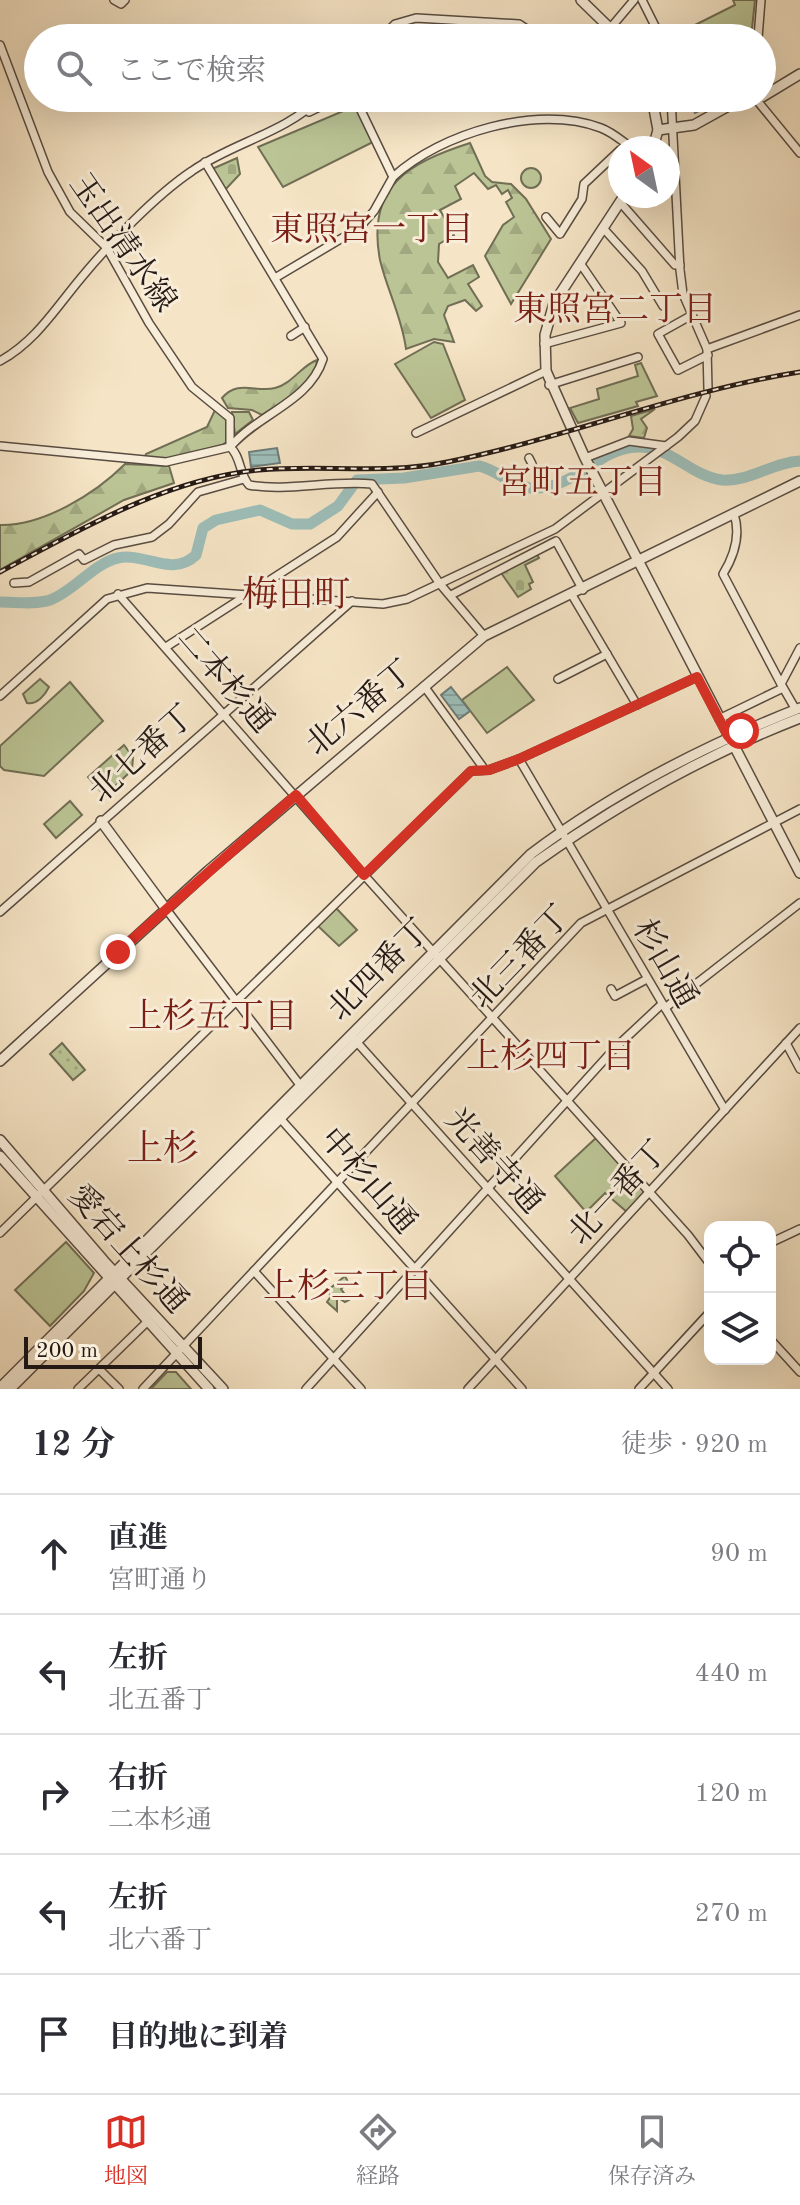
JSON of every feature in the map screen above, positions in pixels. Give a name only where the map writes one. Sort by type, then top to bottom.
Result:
[{"type":"street","points":[[581,0],[607,24]]},
{"type":"street","points":[[616,24],[634,0]]},
{"type":"street","points":[[642,0],[654,24]]},
{"type":"street","points":[[759,24],[761,0]]},
{"type":"street","points":[[395,24],[416,18],[519,24]]},
{"type":"street","name":"玉出清水線","points":[[0,45],[24,105]]},
{"type":"street","points":[[776,89],[800,74]]},
{"type":"street","name":"玉出清水線","points":[[27,112],[60,195],[74,218],[107,248],[149,323],[192,387],[230,418],[230,447]]},
{"type":"street","points":[[300,116],[304,112]]},
{"type":"street","points":[[0,361],[26,345],[107,248],[189,172],[308,112]]},
{"type":"street","points":[[362,112],[393,177]]},
{"type":"street","points":[[655,112],[656,136]]},
{"type":"street","points":[[0,696],[96,608],[118,594],[147,588],[383,604],[407,599],[555,529],[666,447],[695,421],[707,392],[707,352],[683,294],[672,112]]},
{"type":"street","points":[[658,130],[694,125],[718,112]]},
{"type":"street","points":[[765,112],[800,153]]},
{"type":"street","points":[[275,278],[359,228],[374,211],[393,177],[421,154],[494,124],[559,121],[601,128],[616,136]]},
{"type":"street","points":[[0,446],[156,462],[230,447],[244,431],[301,391],[320,369],[321,352],[205,162]]},
{"type":"street","points":[[546,217],[560,234],[582,199],[584,184],[608,162]]},
{"type":"street","points":[[616,208],[554,303],[544,344],[549,385],[800,873]]},
{"type":"street","points":[[629,208],[675,265],[680,265]]},
{"type":"street","points":[[603,228],[642,271],[663,306]]},
{"type":"street","points":[[544,344],[621,323],[580,263]]},
{"type":"street","points":[[692,315],[658,334],[677,370],[707,352],[800,315]]},
{"type":"street","points":[[291,336],[305,327]]},
{"type":"street","points":[[549,385],[638,357]]},
{"type":"street","points":[[416,433],[546,371]]},
{"type":"street","points":[[585,459],[629,441],[666,447]]},
{"type":"street","points":[[230,447],[236,452],[244,479],[249,485],[264,488],[348,482],[372,484],[440,584],[484,636]]},
{"type":"street","points":[[14,583],[29,582],[79,554],[84,560],[114,545],[152,537],[169,524],[198,492],[244,479]]},
{"type":"street","name":"北六番丁","points":[[0,1061],[166,909],[484,636],[800,483]]},
{"type":"street","points":[[166,647],[337,537],[378,492]]},
{"type":"street","points":[[734,514],[738,535],[723,574],[799,712]]},
{"type":"street","points":[[451,595],[556,541],[583,590]]},
{"type":"street","name":"二本杉通","points":[[118,594],[704,1257]]},
{"type":"street","points":[[572,595],[637,705]]},
{"type":"street","name":"北七番丁","points":[[0,912],[352,601]]},
{"type":"street","points":[[719,719],[782,686],[800,648]]},
{"type":"street","points":[[558,679],[607,654]]},
{"type":"street","points":[[0,1233],[471,771],[485,770],[519,759],[697,677]]},
{"type":"street","points":[[424,686],[485,770]]},
{"type":"street","name":"北四番丁","points":[[4,1387],[436,954],[564,836],[730,741],[799,712]]},
{"type":"street","name":"杉山通","points":[[519,759],[725,1110]]},
{"type":"street","name":"北三番丁","points":[[143,1389],[577,926],[606,908],[800,809]]},
{"type":"street","points":[[101,821],[300,1085]]},
{"type":"street","points":[[306,1389],[567,1102],[664,1006],[800,903]]},
{"type":"street","points":[[611,989],[615,996],[647,979]]},
{"type":"street","name":"北一番丁","points":[[468,1389],[800,1028]]},
{"type":"street","name":"北四番丁","points":[[277,1114],[300,1085],[353,1038]]},
{"type":"street","name":"光善寺通","points":[[353,1038],[668,1389]]},
{"type":"street","points":[[786,1043],[800,1069]]},
{"type":"street","name":"中杉山通","points":[[277,1114],[522,1389]]},
{"type":"street","name":"愛宕上杉通","points":[[0,1140],[40,1194],[180,1350],[209,1389]]},
{"type":"street","name":"愛宕上杉通","points":[[0,1156],[40,1194]]},
{"type":"street","points":[[776,1240],[800,1229]]},
{"type":"street","points":[[254,1271],[361,1389]]},
{"type":"street","name":"愛宕上杉通","points":[[115,1279],[147,1322],[223,1389]]},
{"type":"street","points":[[639,1389],[704,1319]]},
{"type":"street","points":[[78,1389],[147,1322]]},
{"type":"street","points":[[776,1346],[800,1372]]},
{"type":"street","points":[[99,1369],[119,1389]]},
{"type":"green space","points":[[733,0],[755,0],[752,24],[697,24],[735,5]]},
{"type":"green space","points":[[341,112],[358,112],[373,142],[283,187],[258,147]]},
{"type":"green space","points":[[470,143],[485,176],[492,182],[511,184],[526,199],[551,239],[511,304],[485,256],[503,225],[514,217],[506,202],[512,198],[508,190],[502,194],[496,185],[488,189],[474,173],[455,186],[461,199],[440,210],[454,235],[439,244],[438,262],[448,278],[473,265],[479,277],[468,284],[482,306],[476,311],[465,300],[448,306],[444,315],[454,342],[434,339],[406,349],[380,260],[377,235],[379,213],[396,181],[411,169]]},
{"type":"green space","points":[[237,158],[240,174],[224,191],[212,169]]},
{"type":"green space","points":[[531,168],[538,171],[541,178],[538,185],[531,188],[524,185],[521,178],[524,171]]},
{"type":"green space","points":[[434,342],[443,344],[465,400],[431,418],[395,364]]},
{"type":"green space","points":[[317,360],[311,378],[304,385],[262,415],[252,410],[228,408],[222,398],[234,389],[281,386]]},
{"type":"green space","points":[[641,363],[657,396],[636,402],[638,406],[578,423],[570,408],[599,399],[597,389],[638,376],[635,365]]},
{"type":"green space","points":[[216,408],[230,424],[228,441],[168,459],[144,459],[146,454],[207,427]]},
{"type":"green space","points":[[655,409],[641,419],[647,428],[644,438],[629,436],[633,429],[631,416]]},
{"type":"green space","points":[[232,412],[249,412],[253,420],[235,434]]},
{"type":"green space","points":[[125,464],[169,466],[174,483],[124,500],[0,570],[0,525],[51,514],[84,497]]},
{"type":"green space","points":[[536,552],[539,558],[525,565],[533,582],[529,584],[531,589],[518,597],[499,570]]},
{"type":"green space","points":[[507,667],[534,700],[487,733],[462,700]]},
{"type":"green space","points":[[40,679],[49,687],[37,701],[27,703],[23,694]]},
{"type":"green space","points":[[70,682],[103,721],[44,776],[4,770],[0,766],[0,746]]},
{"type":"green space","points":[[124,745],[133,757],[132,770],[105,796],[88,777]]},
{"type":"green space","points":[[70,801],[82,815],[56,838],[44,824]]},
{"type":"green space","points":[[336,908],[357,930],[339,946],[318,926]]},
{"type":"green space","points":[[62,1043],[85,1070],[73,1080],[50,1054]]},
{"type":"green space","points":[[597,1137],[646,1191],[627,1212],[605,1193],[586,1212],[555,1176]]},
{"type":"green space","points":[[66,1242],[94,1273],[84,1291],[50,1326],[15,1290]]},
{"type":"green space","points":[[345,1276],[348,1282],[341,1289],[349,1300],[345,1302],[337,1297],[337,1311],[327,1302],[331,1296],[327,1291]]},
{"type":"green space","points":[[167,1372],[176,1372],[191,1389],[151,1389]]},
{"type":"water","points":[[277,448],[280,463],[251,467],[249,452]]},
{"type":"water","points":[[451,687],[470,711],[459,719],[441,695]]},
{"type":"waterway","points":[[0,602],[50,600],[101,565],[118,558],[168,564],[187,561],[196,555],[203,528],[216,520],[260,510],[292,524],[310,524],[338,506],[357,480],[404,478],[479,466],[523,487],[546,487],[573,477],[610,454],[637,447],[660,451],[700,473],[722,480],[742,478],[800,461]]},
{"type":"railway","points":[[0,572],[125,508],[224,475],[282,468],[376,469],[447,462],[667,402],[800,372]]},
{"type":"district","name":"東照宮一丁目","points":[[372,228]]},
{"type":"district","name":"東照宮二丁目","points":[[615,308]]},
{"type":"district","name":"宮町五丁目","points":[[582,481]]},
{"type":"district","name":"梅田町","points":[[296,593]]},
{"type":"district","name":"上杉五丁目","points":[[213,1015]]},
{"type":"district","name":"上杉四丁目","points":[[551,1055]]},
{"type":"district","name":"上杉","points":[[163,1147]]},
{"type":"district","name":"上杉三丁目","points":[[348,1285]]},
{"type":"route","points":[[118,952],[296,795],[364,875],[471,771],[489,770],[519,759],[697,677],[728,736],[741,731]]}]
